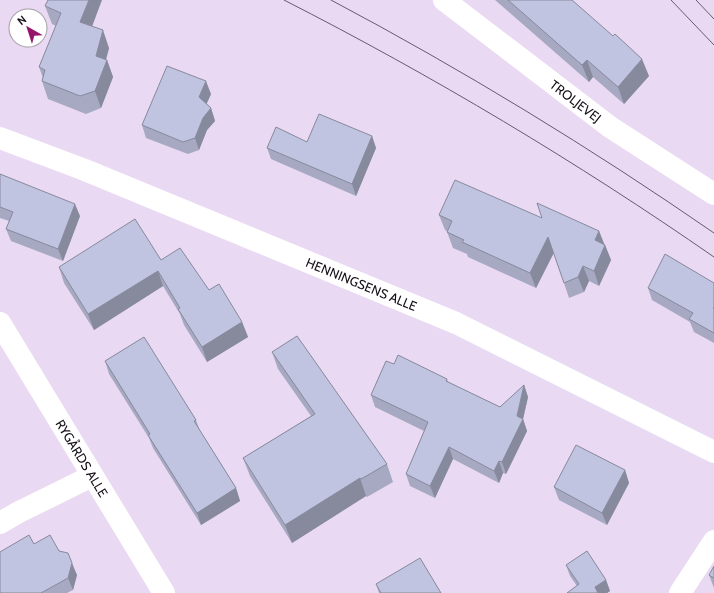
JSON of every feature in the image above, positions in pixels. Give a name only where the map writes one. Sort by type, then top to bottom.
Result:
[{"type":"street","name":"TROLJEVEJ","points":[[444,0],[610,127],[714,194]]},
{"type":"street","name":"HENNINGSENS ALLE","points":[[0,138],[85,170],[456,322],[714,452]]},
{"type":"street","name":"RYGÅRDS ALLE","points":[[0,323],[164,593]]},
{"type":"street","points":[[0,523],[92,476]]},
{"type":"street","points":[[680,593],[714,541]]},
{"type":"building","points":[[48,0],[89,0],[80,22],[103,30],[96,56],[107,60],[95,91],[80,96],[42,81],[45,70],[39,67],[61,13],[45,6]]},
{"type":"building","points":[[508,0],[572,0],[613,36],[615,34],[642,59],[618,87],[587,60],[582,65]]},
{"type":"building","points":[[167,66],[206,81],[199,97],[211,108],[203,118],[195,138],[183,142],[142,125]]},
{"type":"building","points":[[319,114],[372,136],[352,184],[267,148],[276,127],[307,142]]},
{"type":"building","points":[[0,174],[75,204],[58,249],[6,229],[13,212],[0,207]]},
{"type":"building","points":[[455,180],[542,218],[537,203],[599,231],[595,240],[605,245],[594,271],[583,266],[578,277],[564,283],[548,237],[530,273],[462,242],[464,240],[447,232],[452,221],[439,215]]},
{"type":"building","points":[[135,219],[161,260],[180,248],[209,290],[219,284],[242,322],[202,347],[178,309],[180,308],[158,271],[88,314],[59,267]]},
{"type":"building","points":[[665,254],[714,283],[714,333],[689,319],[693,313],[648,288]]},
{"type":"building","points":[[297,336],[387,464],[361,479],[360,478],[285,525],[243,458],[315,414],[272,352]]},
{"type":"building","points":[[144,337],[196,420],[194,421],[236,488],[197,513],[148,435],[150,434],[105,361]]},
{"type":"building","points":[[398,355],[447,379],[446,381],[500,407],[524,385],[517,416],[523,419],[502,462],[499,461],[494,471],[449,447],[430,486],[406,474],[428,422],[371,395],[386,361],[394,364]]},
{"type":"building","points":[[576,445],[625,470],[602,513],[554,487]]},
{"type":"building","points":[[29,535],[34,544],[50,535],[59,551],[68,553],[72,563],[68,578],[41,593],[0,593],[0,552]]},
{"type":"building","points":[[587,551],[606,580],[595,587],[598,593],[567,593],[579,584],[566,565]]},
{"type":"building","points":[[420,558],[441,593],[381,593],[376,584]]},
{"type":"building","points":[[714,566],[714,578],[709,575]]},
{"type":"tram line","points":[[284,0],[395,59],[504,121],[610,187],[714,257]]},
{"type":"tram line","points":[[331,0],[478,82],[574,140],[668,201],[714,233]]},
{"type":"tram line","points":[[671,0],[714,45]]},
{"type":"tram line","points":[[696,0],[714,19]]}]
